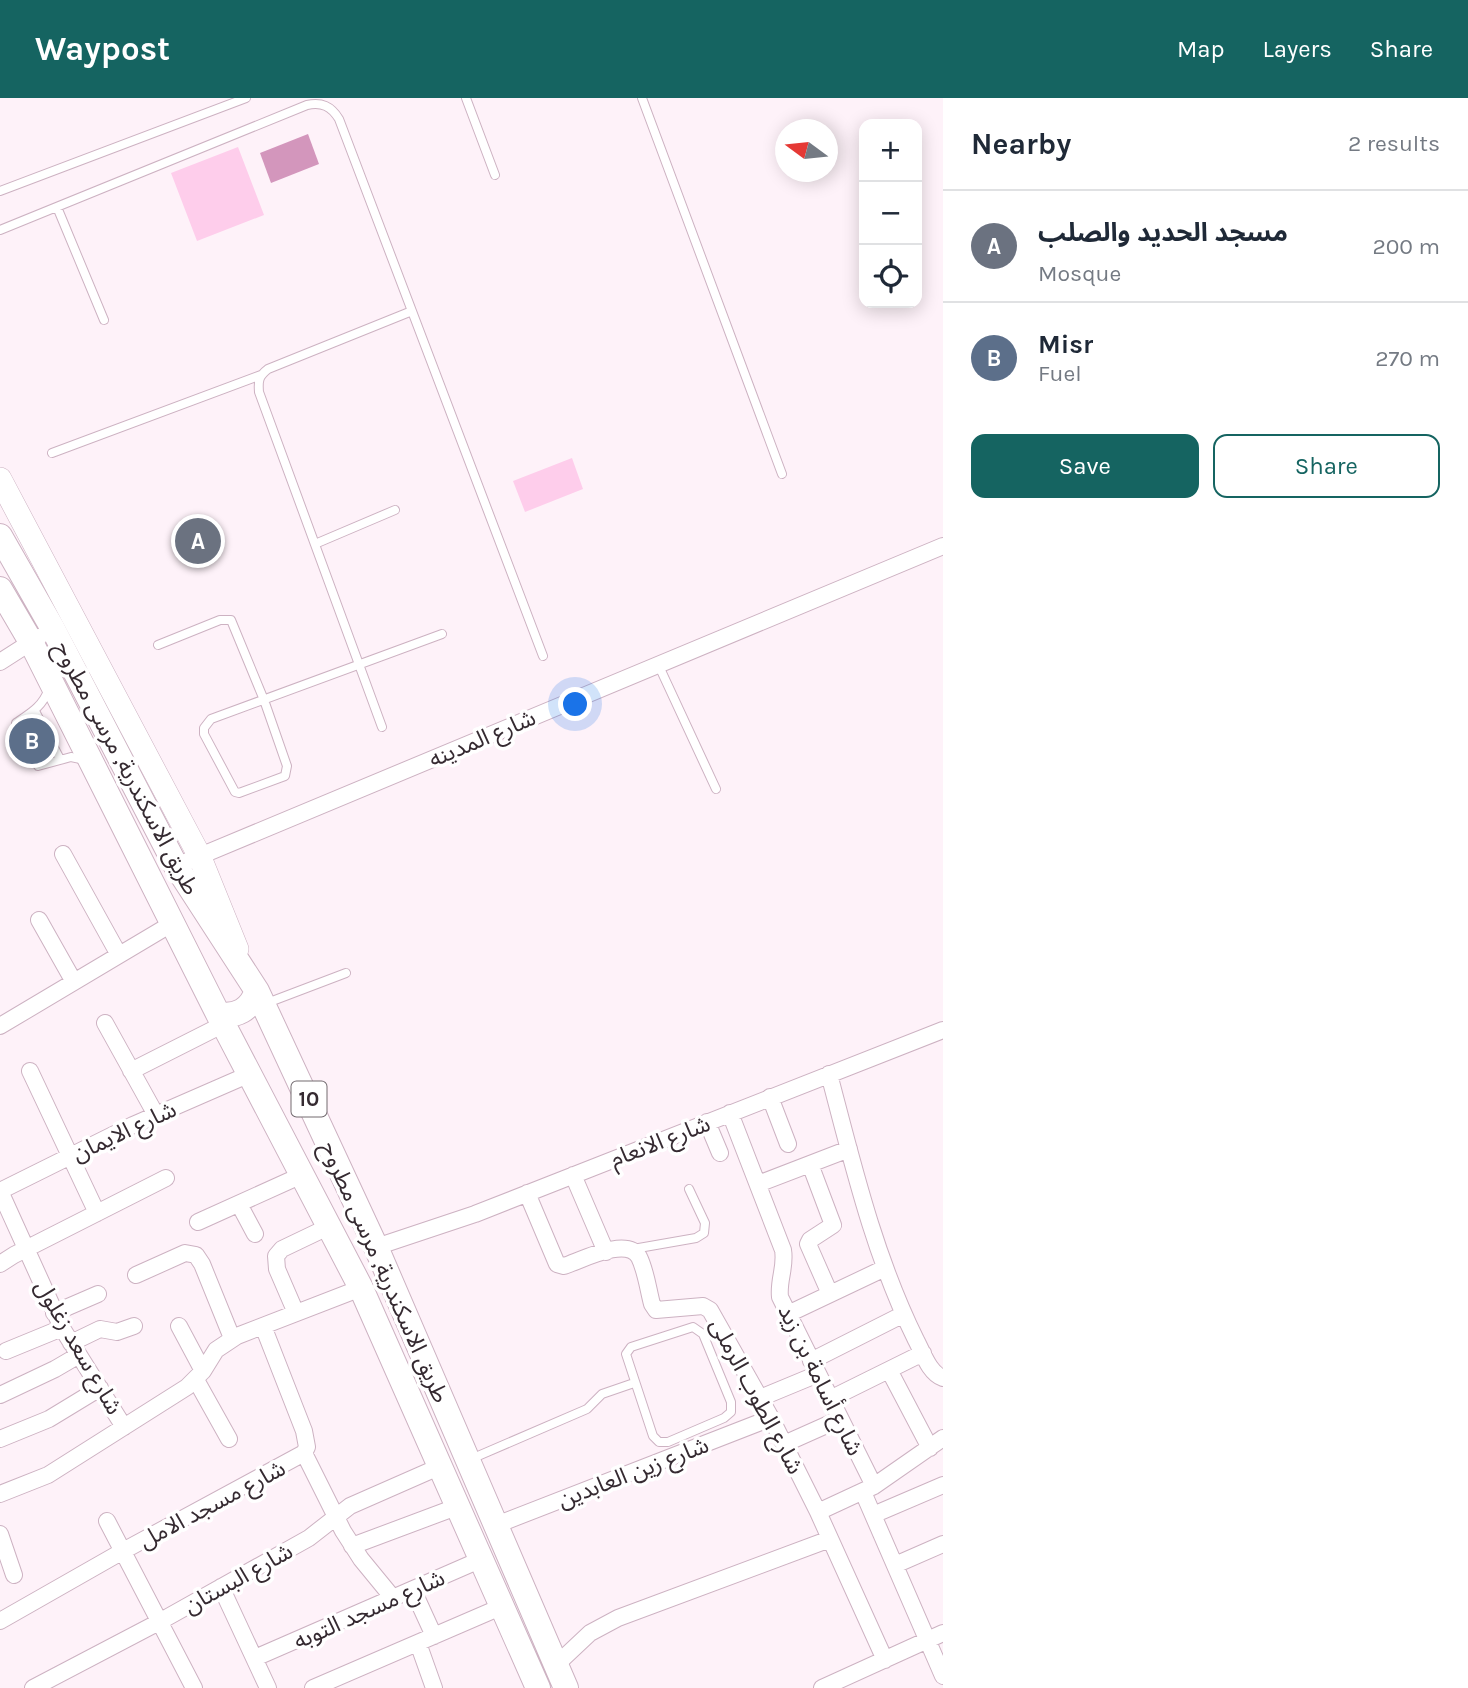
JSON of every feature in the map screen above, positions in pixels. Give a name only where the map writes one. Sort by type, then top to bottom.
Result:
[{"type":"main road","points":[[0,479],[199,855],[235,941],[243,969]]},
{"type":"main road","name":"طريق الاسكندرية, مرسى مطروح","points":[[0,536],[52,629],[176,866],[261,998],[292,1061],[376,1247],[566,1688]]},
{"type":"main road","name":"طريق الاسكندرية, مرسى مطروح","points":[[0,589],[31,642],[221,1019],[361,1288],[538,1688]]},
{"type":"main road","points":[[221,1019],[238,1014],[261,998]]},
{"type":"main road","points":[[250,1074],[270,1064],[292,1061]]},
{"type":"street","name":"شارع المدينه","points":[[176,866],[943,546]]},
{"type":"street","points":[[0,662],[52,629]]},
{"type":"street","points":[[63,854],[118,956]]},
{"type":"street","points":[[39,920],[74,982]]},
{"type":"street","points":[[0,1026],[173,923]]},
{"type":"street","points":[[131,1071],[221,1019]]},
{"type":"street","points":[[105,1023],[156,1115]]},
{"type":"street","name":"شارع الانعام","points":[[376,1247],[440,1227],[943,1030]]},
{"type":"street","points":[[30,1070],[97,1213]]},
{"type":"street","name":"شارع الايمان","points":[[0,1191],[156,1115],[250,1074]]},
{"type":"street","points":[[829,1074],[865,1210],[884,1268],[923,1353],[934,1372],[943,1378]]},
{"type":"street","points":[[769,1097],[788,1144]]},
{"type":"street","name":"شارع أسامة بن زيد","points":[[730,1113],[783,1250],[785,1266],[779,1289],[780,1297],[840,1419],[869,1489],[873,1515],[943,1676]]},
{"type":"street","points":[[707,1122],[720,1153]]},
{"type":"street","points":[[758,1184],[849,1149]]},
{"type":"street","points":[[810,1164],[833,1225],[807,1244],[830,1294]]},
{"type":"street","points":[[198,1222],[302,1175]]},
{"type":"street","points":[[573,1175],[606,1252]]},
{"type":"street","points":[[0,1264],[166,1178]]},
{"type":"street","name":"شارع سعد زغلول","points":[[0,1191],[58,1321],[124,1427]]},
{"type":"street","points":[[527,1193],[557,1264],[564,1266],[622,1247],[633,1250]]},
{"type":"street","points":[[239,1204],[255,1234]]},
{"type":"street","points":[[296,1313],[277,1269],[276,1256],[282,1249],[328,1227]]},
{"type":"street","name":"شارع الطوب الرملى","points":[[633,1250],[640,1260],[655,1308],[708,1308],[771,1418],[818,1512],[885,1660]]},
{"type":"street","points":[[136,1275],[185,1253],[196,1255],[232,1338]]},
{"type":"street","points":[[788,1314],[884,1268]]},
{"type":"street","points":[[0,1494],[48,1475],[124,1427],[199,1376],[216,1350],[232,1338],[361,1288]]},
{"type":"street","points":[[6,1351],[98,1294]]},
{"type":"street","points":[[760,1398],[904,1314]]},
{"type":"street","points":[[0,1395],[55,1369],[100,1329],[117,1332],[134,1326]]},
{"type":"street","points":[[179,1326],[199,1376],[229,1438]]},
{"type":"street","name":"شارع مسجد الامل","points":[[0,1621],[122,1551],[304,1453],[307,1447],[304,1431],[263,1326]]},
{"type":"street","points":[[830,1399],[923,1353]]},
{"type":"street","points":[[818,1512],[869,1489],[937,1443],[889,1370]]},
{"type":"street","points":[[0,1439],[49,1419],[100,1388]]},
{"type":"street","name":"شارع زين العابدين","points":[[496,1525],[771,1418]]},
{"type":"street","points":[[784,1444],[840,1419]]},
{"type":"street","points":[[304,1453],[352,1546],[393,1598]]},
{"type":"street","name":"شارع البستان","points":[[39,1687],[318,1532],[358,1502],[441,1466]]},
{"type":"street","points":[[873,1515],[943,1485]]},
{"type":"street","points":[[352,1546],[459,1506]]},
{"type":"street","points":[[107,1521],[159,1622],[186,1685]]},
{"type":"street","points":[[0,1534],[15,1575]]},
{"type":"street","points":[[556,1665],[584,1637],[618,1618],[830,1539]]},
{"type":"street","points":[[895,1565],[943,1544]]},
{"type":"street","name":"شارع مسجد التوبه","points":[[255,1658],[482,1559]]},
{"type":"street","points":[[221,1587],[268,1688]]},
{"type":"street","points":[[413,1590],[434,1636]]},
{"type":"street","points":[[318,1687],[503,1606]]},
{"type":"street","points":[[822,1688],[943,1633]]},
{"type":"street","points":[[418,1643],[434,1688]]},
{"type":"lane","points":[[0,191],[246,98]]},
{"type":"lane","points":[[466,98],[495,174]]},
{"type":"lane","points":[[642,98],[782,474]]},
{"type":"lane","points":[[0,230],[307,105],[322,104],[329,107],[339,119],[543,656]]},
{"type":"lane","points":[[57,207],[104,320]]},
{"type":"lane","points":[[52,453],[261,375],[268,369],[412,311]]},
{"type":"lane","points":[[261,375],[258,381],[259,392],[382,727]]},
{"type":"lane","points":[[315,544],[395,510]]},
{"type":"lane","points":[[158,645],[220,620],[232,620],[264,700],[288,766],[285,776],[239,793],[235,792],[204,734],[204,728],[211,719],[264,700],[442,634]]},
{"type":"lane","points":[[658,664],[716,789]]},
{"type":"lane","points":[[52,683],[42,703],[18,722],[16,728],[38,766],[71,757],[92,763]]},
{"type":"lane","points":[[35,711],[60,759]]},
{"type":"lane","points":[[261,998],[346,973]]},
{"type":"lane","points":[[633,1250],[696,1238],[704,1233],[705,1223],[689,1189]]},
{"type":"lane","points":[[689,1328],[697,1328],[703,1334],[731,1402],[731,1412],[724,1418],[668,1442],[659,1442],[653,1436],[634,1383],[626,1358],[631,1347],[689,1328]]},
{"type":"lane","points":[[468,1460],[587,1409],[602,1394],[634,1383]]},
{"type":"shaded area","points":[[308,134],[319,164],[271,183],[260,153]]},
{"type":"shaded area","points":[[238,147],[264,215],[197,241],[171,173]]},
{"type":"shaded area","points":[[572,458],[583,489],[525,512],[513,481]]},
{"type":"place","name":"مسجد الحديد والصلب","points":[[198,541]]},
{"type":"place","name":"Misr","points":[[32,741]]}]
